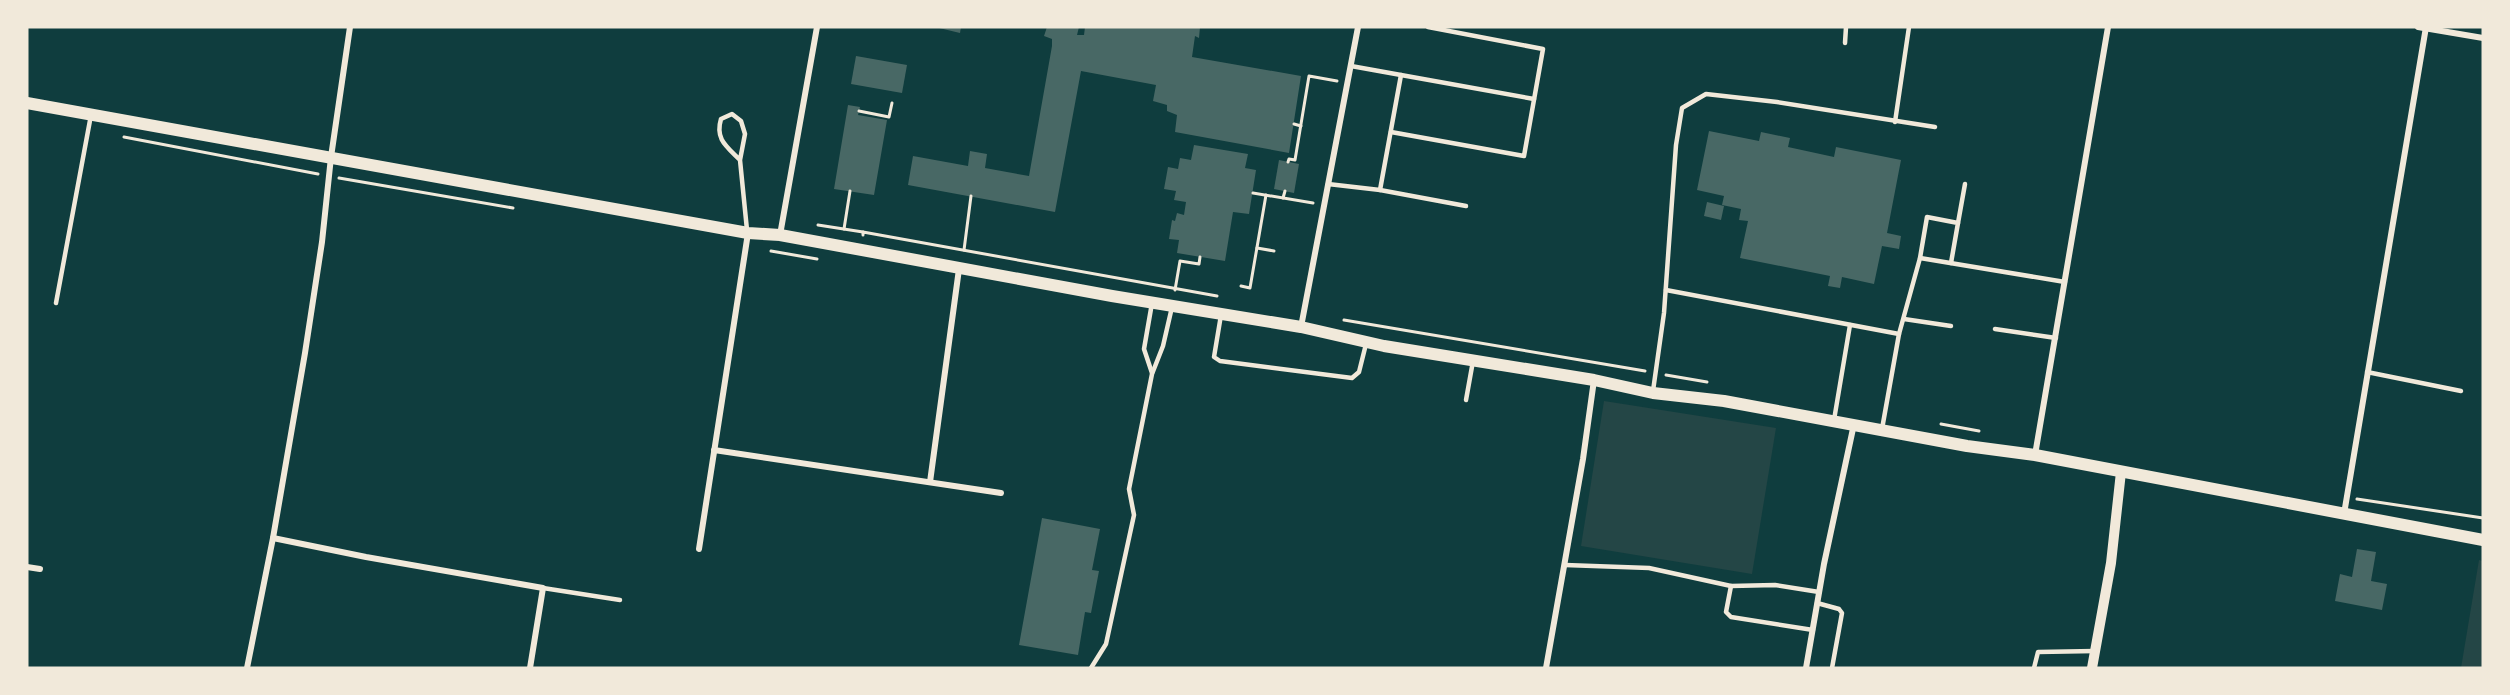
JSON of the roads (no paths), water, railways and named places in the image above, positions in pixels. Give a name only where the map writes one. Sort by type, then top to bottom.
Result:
[{"type":"main road","points":[[27,103],[747,233],[780,236],[1172,307],[1301,327],[1367,342],[1594,380],[1653,393],[1724,401],[1967,446],[2034,455],[2483,540]]},
{"type":"street","points":[[247,668],[273,538],[322,242],[350,27]]},
{"type":"street","points":[[780,236],[818,27]]},
{"type":"street","points":[[1301,327],[1358,27]]},
{"type":"street","points":[[2034,455],[2108,27]]},
{"type":"street","points":[[2418,27],[2483,38]]},
{"type":"street","points":[[2344,514],[2415,106],[2426,28]]},
{"type":"street","points":[[699,549],[747,233]]},
{"type":"street","points":[[930,482],[959,269]]},
{"type":"street","points":[[1546,668],[1565,565],[1594,380]]},
{"type":"street","points":[[1806,668],[1819,592],[1854,424]]},
{"type":"street","points":[[714,450],[1001,493]]},
{"type":"street","points":[[2092,668],[2111,563],[2121,472]]},
{"type":"street","points":[[273,538],[543,588],[530,668]]},
{"type":"street","points":[[27,567],[39,569]]},
{"type":"lane","points":[[1391,132],[1524,156],[1544,49],[1428,27]]},
{"type":"lane","points":[[1845,42],[1846,27]]},
{"type":"lane","points":[[1894,122],[1909,27]]},
{"type":"lane","points":[[1351,66],[1534,99]]},
{"type":"lane","points":[[1380,190],[1401,75]]},
{"type":"lane","points":[[1653,393],[1666,290],[1676,145],[1682,108],[1706,94],[1777,102],[1935,128]]},
{"type":"lane","points":[[740,160],[720,141],[717,130],[721,118],[732,114],[741,121],[745,135],[740,160],[747,233]]},
{"type":"lane","points":[[56,303],[91,115]]},
{"type":"lane","points":[[1328,184],[1380,190],[1466,206]]},
{"type":"lane","points":[[1951,263],[1965,184]]},
{"type":"lane","points":[[1882,429],[1899,334],[1920,258],[1927,217],[1958,223]]},
{"type":"lane","points":[[1920,258],[2065,282]]},
{"type":"lane","points":[[1666,290],[1899,334]]},
{"type":"lane","points":[[1152,303],[1144,350],[1152,374]]},
{"type":"lane","points":[[1091,668],[1106,644],[1134,515],[1129,489],[1152,374],[1163,346],[1172,307]]},
{"type":"lane","points":[[1221,315],[1214,357],[1220,361],[1352,378],[1359,372],[1367,342]]},
{"type":"lane","points":[[1904,319],[1951,326]]},
{"type":"lane","points":[[1834,420],[1850,325]]},
{"type":"lane","points":[[1995,329],[2056,338]]},
{"type":"lane","points":[[1466,400],[1473,361]]},
{"type":"lane","points":[[2367,372],[2461,391]]},
{"type":"lane","points":[[1565,565],[1649,568],[1731,586],[1774,585],[1819,592]]},
{"type":"lane","points":[[1731,586],[1726,612],[1731,617],[1813,630]]},
{"type":"lane","points":[[543,588],[620,600]]},
{"type":"lane","points":[[1817,603],[1839,609],[1842,613],[1832,668]]},
{"type":"lane","points":[[2034,668],[2038,652],[2095,651]]}]
